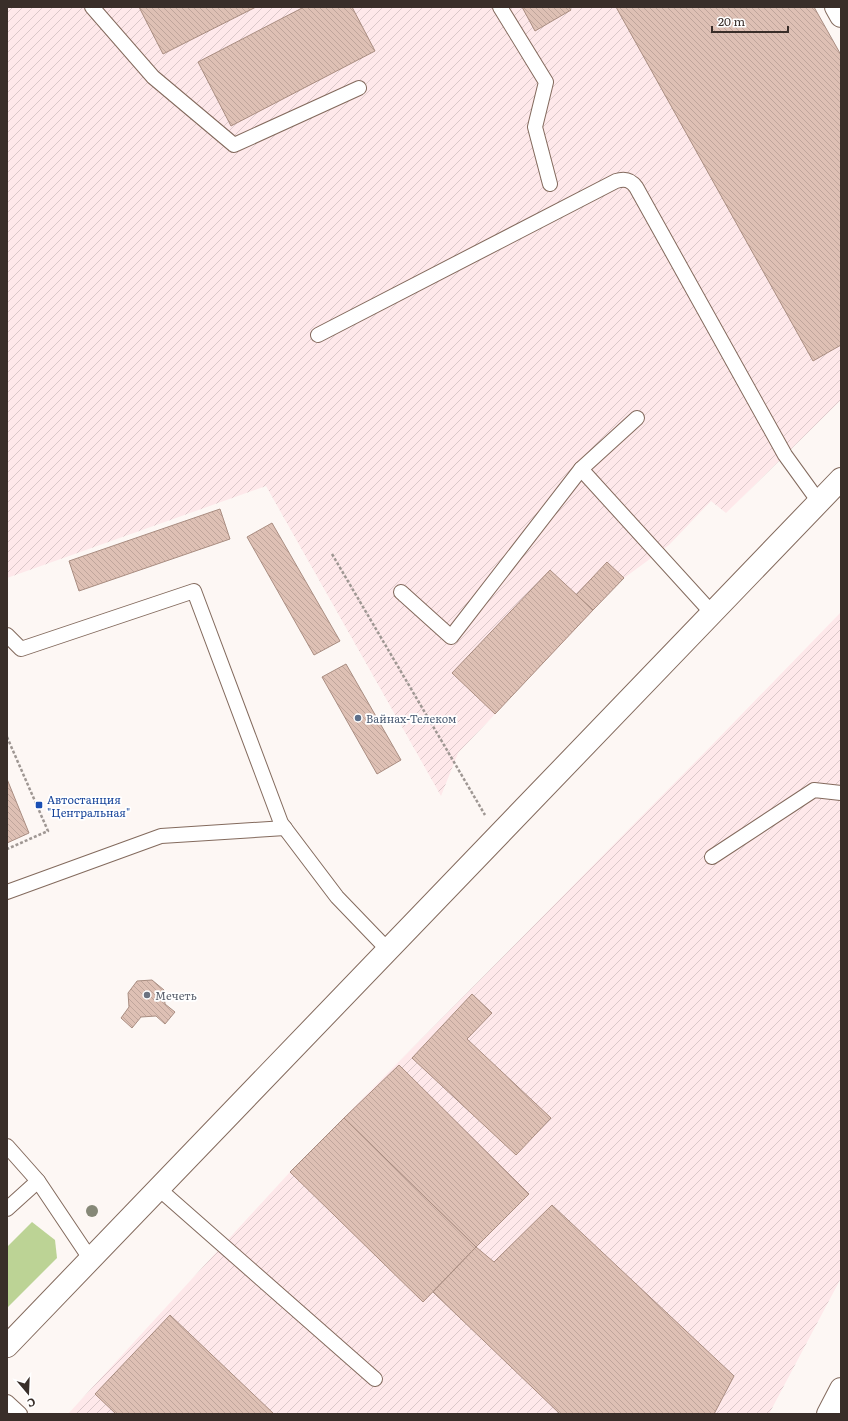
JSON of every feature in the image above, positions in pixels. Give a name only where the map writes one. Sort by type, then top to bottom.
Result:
[{"type":"street","points":[[836,7],[841,16]]},
{"type":"street","points":[[7,1346],[841,479]]},
{"type":"street","points":[[828,1414],[841,1389]]},
{"type":"lane","points":[[92,7],[153,77],[234,145],[359,88]]},
{"type":"lane","points":[[500,7],[546,82],[534,127],[550,184]]},
{"type":"lane","points":[[318,335],[616,181],[622,179],[633,182],[785,455],[819,502]]},
{"type":"lane","points":[[401,592],[451,636],[581,469],[637,418]]},
{"type":"lane","points":[[581,469],[712,613]]},
{"type":"lane","points":[[7,635],[21,649],[194,591],[281,823],[337,897],[388,950]]},
{"type":"lane","points":[[712,857],[814,790],[841,793]]},
{"type":"lane","points":[[7,892],[161,836],[285,828]]},
{"type":"lane","points":[[7,1146],[38,1181],[90,1260]]},
{"type":"lane","points":[[7,1209],[38,1181]]},
{"type":"lane","points":[[159,1189],[375,1379]]},
{"type":"lane","points":[[7,1402],[20,1414]]},
{"type":"path","points":[[332,554],[497,837]]},
{"type":"path","points":[[7,737],[48,831],[7,849]]},
{"type":"shaded area","points":[[7,7],[783,7],[841,115],[841,400],[726,513],[711,501],[669,545],[624,578],[458,753],[441,796],[266,486],[7,578]]},
{"type":"shaded area","points":[[841,612],[841,1278],[769,1414],[68,1414],[290,1172],[711,746]]},
{"type":"green space","points":[[32,1222],[55,1240],[57,1258],[7,1308],[7,1247]]},
{"type":"building","points":[[139,7],[256,7],[163,54]]},
{"type":"building","points":[[304,7],[352,7],[375,51],[231,126],[198,62]]},
{"type":"building","points":[[522,7],[569,7],[571,10],[535,31]]},
{"type":"building","points":[[616,7],[814,7],[841,55],[841,345],[813,361]]},
{"type":"building","points":[[220,509],[230,539],[79,591],[69,561]]},
{"type":"building","points":[[272,523],[340,641],[314,655],[247,537]]},
{"type":"building","points":[[607,562],[624,578],[593,610],[576,595]]},
{"type":"building","points":[[550,570],[593,610],[495,714],[452,673]]},
{"type":"building","points":[[346,664],[401,760],[377,774],[322,677]]},
{"type":"building","points":[[7,779],[29,833],[7,843]]},
{"type":"building","points":[[152,980],[164,990],[165,1004],[175,1012],[165,1024],[156,1016],[141,1017],[132,1028],[121,1018],[129,1007],[128,993],[137,981]]},
{"type":"building","points":[[472,994],[492,1013],[467,1039],[551,1118],[516,1155],[412,1058]]},
{"type":"building","points":[[399,1065],[529,1194],[476,1247],[344,1118]]},
{"type":"building","points":[[344,1118],[476,1247],[423,1302],[290,1172]]},
{"type":"building","points":[[552,1205],[734,1376],[714,1414],[560,1414],[433,1292],[476,1247],[494,1262]]},
{"type":"building","points":[[170,1315],[274,1414],[116,1414],[95,1394]]},
{"type":"place","name":"Вайнах-Телеком","points":[[358,718]]},
{"type":"place","name":"Автостанция \"Центральная\"","points":[[39,805]]},
{"type":"place","name":"Мечеть","points":[[147,995]]}]
